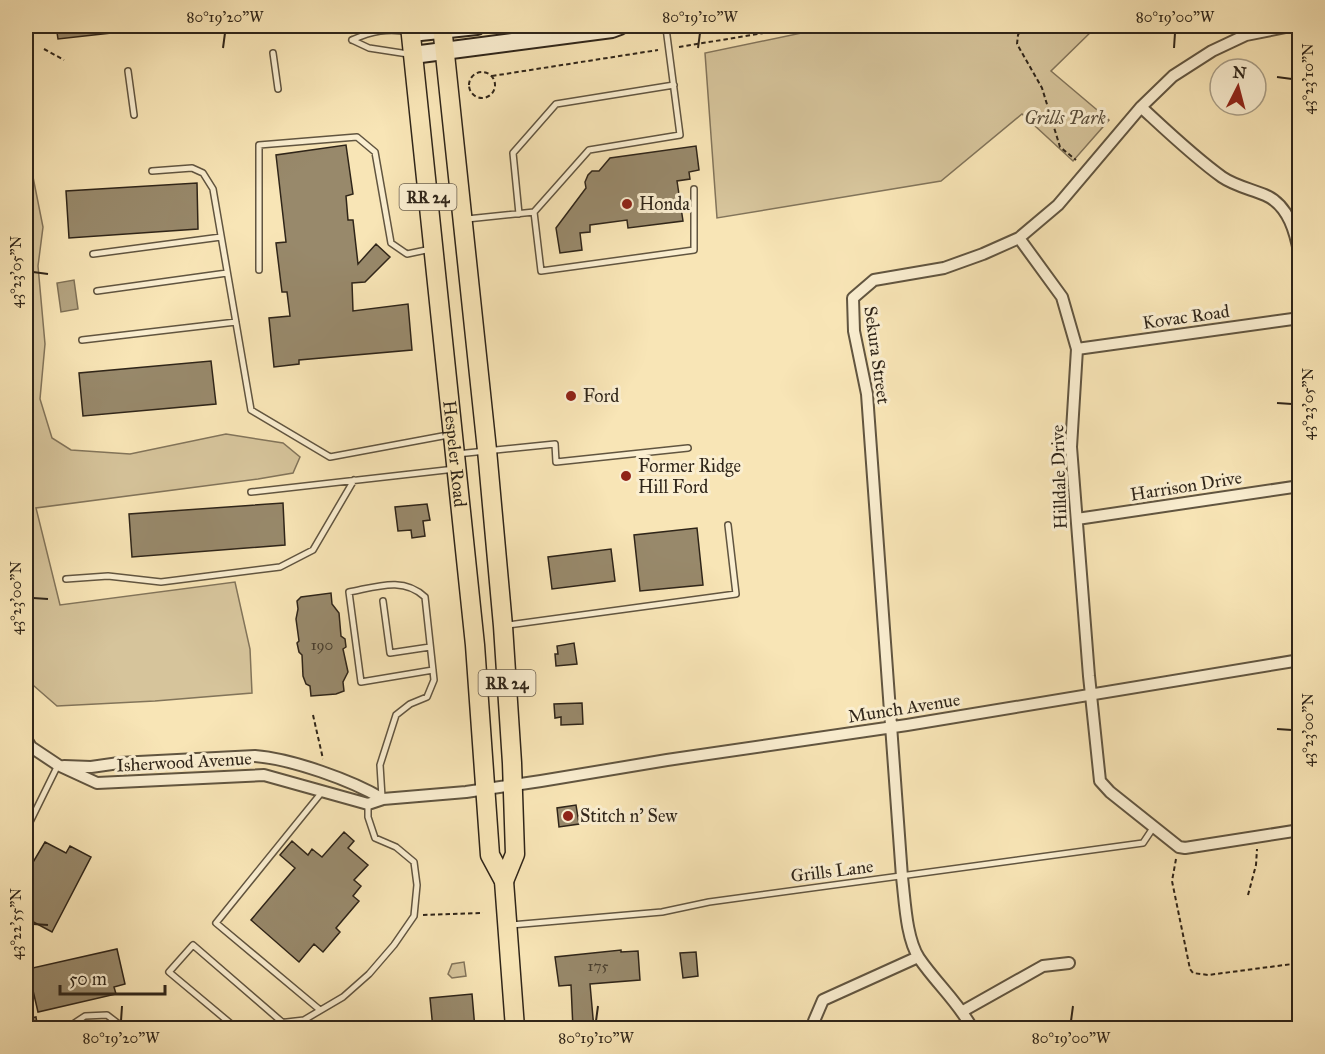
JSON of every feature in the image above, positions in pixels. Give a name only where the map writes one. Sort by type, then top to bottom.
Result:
[{"type":"main road","points":[[410,29],[477,26]]},
{"type":"main road","points":[[413,55],[612,29],[620,26]]},
{"type":"main road","name":"Hespeler Road","points":[[442,27],[488,450],[503,626],[513,785],[514,854],[504,881],[515,1029]]},
{"type":"main road","name":"Hespeler Road","points":[[410,29],[475,645],[490,855],[504,881]]},
{"type":"street","name":"Sekura Street","points":[[918,957],[908,928],[902,877],[867,394],[854,331],[853,298],[874,280],[944,268],[1019,238],[1058,205],[1141,107],[1173,76],[1212,51],[1246,35],[1291,26]]},
{"type":"street","points":[[1141,107],[1223,178],[1241,187],[1267,195],[1284,210],[1296,233],[1299,257]]},
{"type":"street","name":"Hilldale Drive","points":[[1019,238],[1062,297],[1077,349],[1071,447],[1100,781],[1153,828],[1179,847]]},
{"type":"street","name":"Kovac Road","points":[[1077,349],[1299,318]]},
{"type":"street","name":"Harrison Drive","points":[[1077,519],[1299,486]]},
{"type":"street","name":"Munch Avenue","points":[[513,785],[891,727],[1299,660]]},
{"type":"street","name":"Isherwood Avenue","points":[[26,739],[31,747],[58,765],[97,783],[264,775],[368,804]]},
{"type":"street","name":"Isherwood Avenue","points":[[58,765],[91,767],[119,763],[272,757],[360,786],[383,799]]},
{"type":"street","points":[[368,804],[383,799],[513,785]]},
{"type":"street","points":[[1179,847],[1185,848],[1299,830]]},
{"type":"street","points":[[815,1029],[814,1021],[823,1000],[918,957],[963,1011],[972,1029]]},
{"type":"street","points":[[963,1011],[1042,966],[1069,963]]},
{"type":"lane","points":[[464,220],[534,212],[590,150],[680,135],[666,28]]},
{"type":"lane","points":[[410,29],[370,32],[352,40],[369,48],[413,55]]},
{"type":"lane","points":[[273,53],[278,89]]},
{"type":"lane","points":[[128,71],[134,115]]},
{"type":"lane","points":[[519,214],[513,153],[556,104],[674,85]]},
{"type":"lane","points":[[259,270],[259,145],[357,137],[375,152],[391,243],[407,254],[434,249]]},
{"type":"lane","points":[[152,171],[192,168],[203,173],[213,189],[251,410],[330,457],[453,434]]},
{"type":"lane","points":[[534,212],[541,271],[694,250],[694,189]]},
{"type":"lane","points":[[93,254],[221,237]]},
{"type":"lane","points":[[97,291],[227,273]]},
{"type":"lane","points":[[82,340],[236,322]]},
{"type":"lane","points":[[251,492],[354,480],[456,462],[488,450],[555,444],[556,462],[688,448]]},
{"type":"lane","points":[[66,579],[108,576],[161,582],[280,567],[313,550],[354,480]]},
{"type":"lane","points":[[503,626],[736,594],[728,525]]},
{"type":"lane","points":[[383,799],[380,765],[396,715],[410,704],[427,697],[434,680],[433,670],[430,647],[425,597],[416,588],[397,584],[349,592],[361,682],[433,670]]},
{"type":"lane","points":[[383,601],[390,653],[430,647]]},
{"type":"lane","points":[[26,830],[58,765]]},
{"type":"lane","points":[[320,1010],[216,923],[322,792]]},
{"type":"lane","points":[[282,1022],[193,945],[169,972],[236,1028],[304,1020],[343,997],[369,974],[394,945],[414,916],[417,885],[414,862],[396,847],[375,838],[368,817],[368,804]]},
{"type":"lane","name":"Grills Lane","points":[[507,926],[662,912],[709,902],[1143,843],[1153,828]]},
{"type":"lane","points":[[69,1029],[85,1016],[107,1015],[124,1029]]},
{"type":"path","points":[[492,76],[496,83],[494,91],[488,97],[479,98],[470,89],[470,80],[475,72],[485,72],[492,76],[806,26]]},
{"type":"path","points":[[1023,26],[1018,35],[1017,44],[1042,88],[1060,147],[1076,160]]},
{"type":"path","points":[[44,49],[64,60]]},
{"type":"path","points":[[313,715],[323,762]]},
{"type":"path","points":[[1248,895],[1256,865],[1256,837]]},
{"type":"path","points":[[1179,847],[1172,881],[1190,969],[1193,973],[1208,975],[1299,963]]},
{"type":"path","points":[[414,916],[483,913]]},
{"type":"green space","name":"Grills Park","points":[[835,26],[1097,26],[1051,71],[1109,120],[1073,161],[1022,114],[941,181],[717,218],[705,53]]},
{"type":"green space","points":[[26,142],[43,227],[38,266],[45,344],[40,399],[52,438],[71,450],[130,454],[226,434],[283,443],[300,457],[293,473],[36,508],[60,605],[235,582],[250,649],[252,693],[57,706],[26,679]]},
{"type":"green space","points":[[464,962],[466,976],[452,978],[448,974],[452,964]]},
{"type":"shaded area","points":[[74,280],[78,309],[61,312],[57,283]]},
{"type":"building","points":[[56,26],[111,26],[111,33],[58,39]]},
{"type":"building","points":[[346,145],[353,194],[346,196],[348,220],[353,220],[358,264],[376,244],[390,257],[365,282],[352,283],[353,311],[408,304],[412,350],[299,360],[299,364],[274,367],[269,318],[290,316],[287,292],[282,292],[276,243],[286,242],[276,155]]},
{"type":"building","name":"Honda","points":[[696,146],[699,170],[689,172],[690,179],[677,181],[683,221],[628,228],[627,220],[590,225],[590,232],[580,233],[582,250],[560,253],[556,228],[586,188],[585,182],[592,171],[599,171],[610,158]]},
{"type":"building","points":[[197,183],[198,229],[69,238],[66,191]]},
{"type":"building","points":[[211,361],[216,404],[83,416],[79,373]]},
{"type":"building","points":[[283,503],[285,545],[132,557],[129,514]]},
{"type":"building","points":[[427,504],[430,520],[423,521],[425,536],[412,538],[411,530],[398,531],[395,507]]},
{"type":"building","points":[[697,528],[703,585],[640,591],[634,535]]},
{"type":"building","points":[[611,549],[615,581],[552,589],[548,557]]},
{"type":"building","points":[[331,593],[332,604],[339,613],[341,636],[345,639],[346,647],[343,649],[348,672],[343,682],[344,691],[311,696],[310,686],[306,684],[303,676],[302,655],[297,643],[299,641],[296,619],[297,601],[301,597]]},
{"type":"building","points":[[574,643],[577,664],[556,666],[557,646]]},
{"type":"building","points":[[582,703],[583,724],[561,725],[561,717],[555,718],[554,704]]},
{"type":"building","name":"Stitch n’ Sew","points":[[576,805],[579,824],[559,827],[557,808]]},
{"type":"building","points":[[344,832],[354,841],[348,848],[368,865],[354,880],[361,886],[353,896],[359,901],[336,928],[340,932],[323,952],[314,944],[299,962],[251,920],[295,868],[280,855],[292,841],[308,855],[312,849],[322,857]]},
{"type":"building","points":[[45,842],[66,853],[70,846],[91,857],[52,932],[26,918],[26,874]]},
{"type":"building","points":[[117,949],[125,984],[114,987],[116,994],[38,1012],[28,969]]},
{"type":"building","points":[[621,950],[621,952],[638,951],[640,980],[590,984],[594,1029],[573,1029],[571,985],[559,986],[555,957]]},
{"type":"building","points":[[696,952],[698,976],[683,978],[680,953]]},
{"type":"building","points":[[472,994],[475,1029],[433,1029],[430,998]]},
{"type":"building","points":[[36,1017],[38,1029],[26,1029],[26,1019]]},
{"type":"place","name":"Honda","points":[[627,204]]},
{"type":"place","name":"Ford","points":[[571,396]]},
{"type":"place","name":"Former Ridge Hill Ford","points":[[626,476]]},
{"type":"place","name":"Stitch n’ Sew","points":[[568,816]]}]
